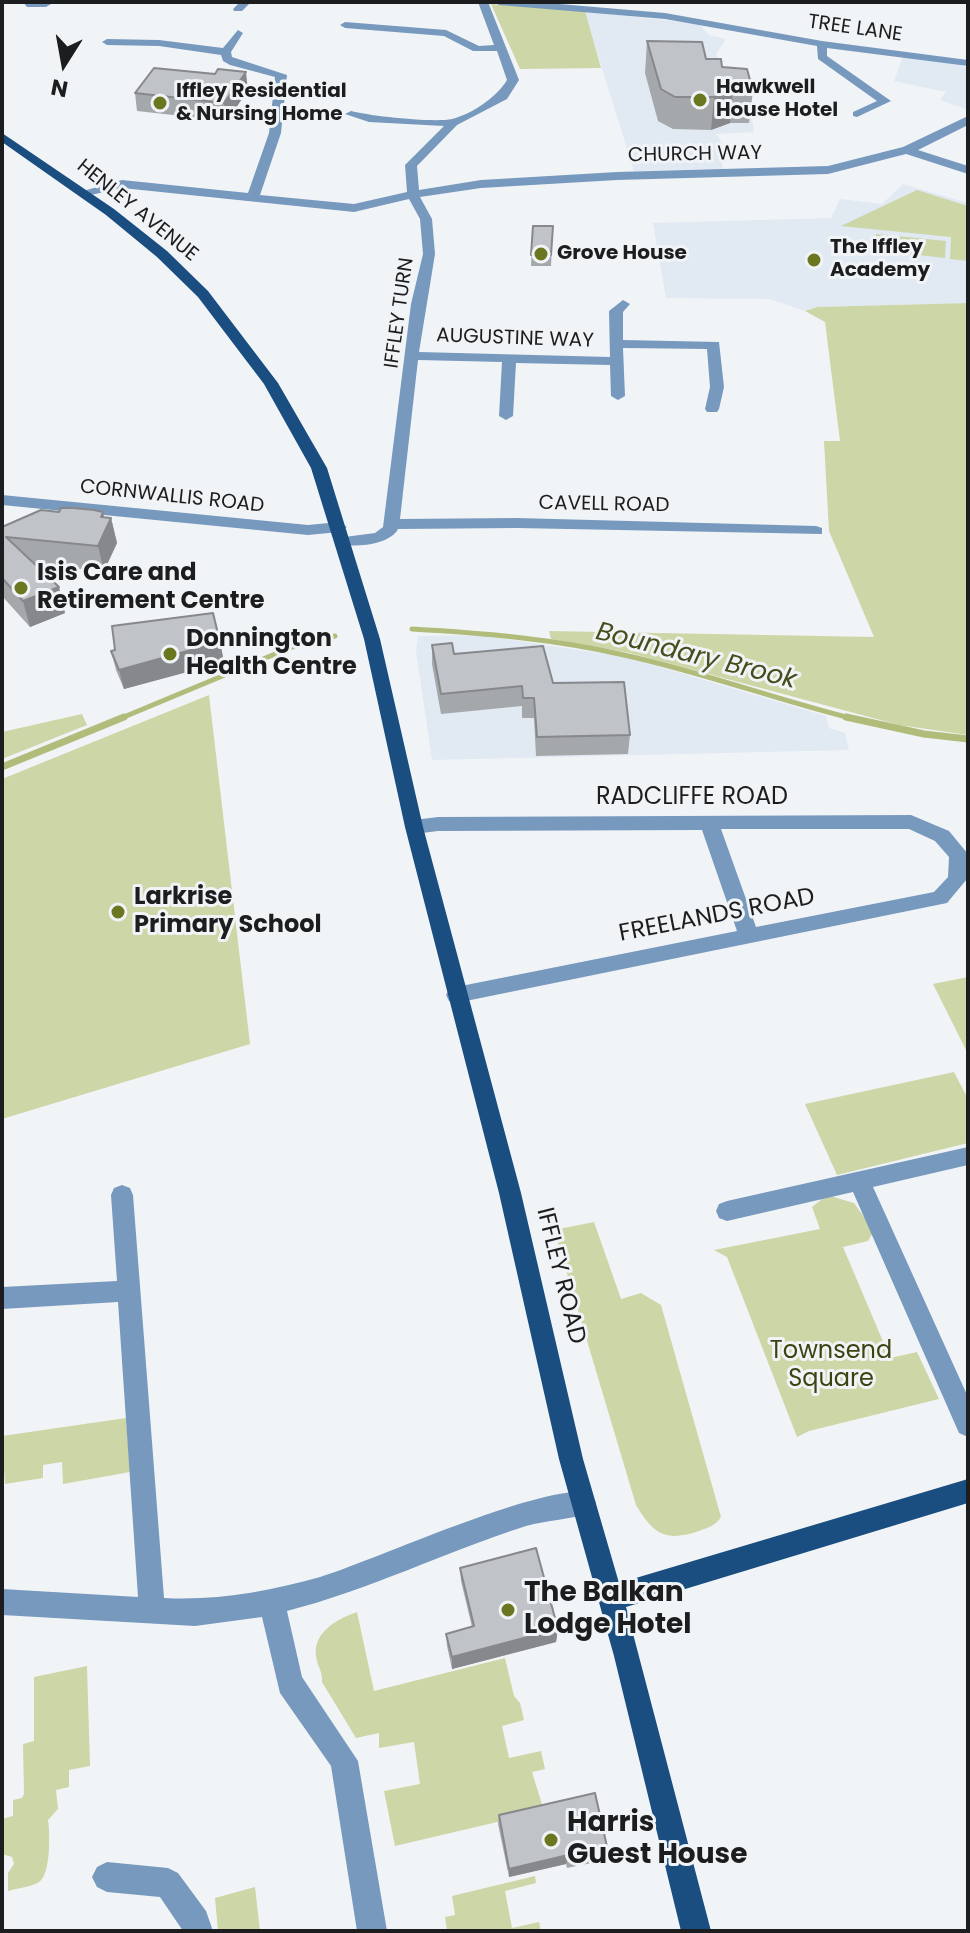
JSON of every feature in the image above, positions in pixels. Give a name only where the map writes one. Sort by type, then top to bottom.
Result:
[{"type":"main road","name":"HENLEY AVENUE","points":[[2,137],[162,254],[203,294],[248,348],[303,435],[319,468],[371,634]]},
{"type":"main road","name":"IFFLEY ROAD","points":[[371,634],[414,827],[510,1193],[583,1503],[611,1599],[696,1931]]},
{"type":"main road","points":[[611,1599],[968,1491]]},
{"type":"street","points":[[82,193],[122,184],[354,208],[414,197],[411,165],[453,123],[492,105],[509,90],[513,80],[483,2]]},
{"type":"street","name":"TREE LANE","points":[[499,2],[665,16],[822,44],[968,63]]},
{"type":"street","points":[[27,4],[42,3]]},
{"type":"street","points":[[345,25],[446,33],[477,49],[503,48]]},
{"type":"street","points":[[238,33],[226,52],[227,59],[238,65],[268,68],[281,75],[275,133],[253,196]]},
{"type":"street","points":[[107,42],[208,47],[226,52]]},
{"type":"street","points":[[822,44],[822,57],[885,101],[857,114]]},
{"type":"street","points":[[351,114],[359,119],[406,118],[453,123]]},
{"type":"street","name":"CHURCH WAY","points":[[414,197],[444,188],[481,184],[828,170],[907,150],[947,133],[968,119]]},
{"type":"street","points":[[947,133],[968,138]]},
{"type":"street","points":[[907,150],[968,170]]},
{"type":"street","name":"IFFLEY TURN","points":[[391,524],[418,304],[429,254],[426,219],[414,197]]},
{"type":"street","name":"AUGUSTINE WAY","points":[[618,396],[616,311],[623,304]]},
{"type":"street","points":[[616,344],[714,345],[717,387],[712,409]]},
{"type":"street","name":"AUGUSTINE WAY","points":[[413,356],[617,361]]},
{"type":"street","points":[[506,416],[509,358]]},
{"type":"street","name":"CORNWALLIS ROAD","points":[[2,500],[341,534]]},
{"type":"street","name":"CAVELL ROAD","points":[[391,524],[517,523],[816,531]]},
{"type":"street","points":[[341,534],[379,537],[389,532],[391,524]]},
{"type":"street","points":[[709,822],[749,936]]},
{"type":"street","name":"RADCLIFFE ROAD","points":[[414,827],[438,824],[911,822],[942,836],[959,855]]},
{"type":"street","name":"FREELANDS ROAD","points":[[456,995],[940,898],[957,879],[959,855]]},
{"type":"street","points":[[727,1211],[968,1156]]},
{"type":"street","points":[[859,1181],[968,1425]]},
{"type":"street","points":[[122,1195],[152,1612]]},
{"type":"street","points":[[2,1298],[127,1291]]},
{"type":"street","points":[[2,1602],[195,1613],[272,1602],[323,1589],[528,1513],[583,1503]]},
{"type":"street","points":[[272,1602],[290,1683],[344,1761],[372,1931]]},
{"type":"street","points":[[107,1877],[168,1883],[196,1921],[198,1931]]},
{"type":"shaded area","points":[[584,11],[699,24],[709,35],[726,39],[716,54],[725,78],[751,113],[754,132],[716,134],[725,147],[720,153],[723,169],[634,171]]},
{"type":"shaded area","points":[[903,56],[960,62],[968,69],[968,110],[940,100],[946,92],[894,81]]},
{"type":"shaded area","name":"The Iffley Academy","points":[[903,184],[968,203],[968,303],[817,307],[805,311],[770,299],[666,298],[653,223],[831,218],[840,199],[882,204]]},
{"type":"shaded area","points":[[479,635],[626,657],[826,716],[829,728],[845,733],[849,750],[432,760],[416,651],[418,636]]},
{"type":"green space","points":[[491,4],[585,11],[601,68],[520,69]]},
{"type":"green space","points":[[917,190],[968,206],[968,261],[950,259],[951,237],[841,226]]},
{"type":"green space","points":[[876,234],[946,241],[945,258],[874,250]]},
{"type":"green space","points":[[968,303],[968,735],[899,725],[630,653],[551,639],[549,631],[874,637],[829,531],[824,441],[840,441],[825,322],[805,311],[817,307]]},
{"type":"green space","name":"Larkrise Primary School","points":[[209,695],[250,1044],[2,1119],[2,779]]},
{"type":"green space","points":[[82,714],[87,725],[2,759],[2,732]]},
{"type":"green space","points":[[968,977],[968,1054],[933,984]]},
{"type":"green space","points":[[954,1072],[968,1099],[968,1143],[837,1175],[805,1104]]},
{"type":"green space","name":"Townsend Square","points":[[827,1195],[854,1203],[874,1231],[868,1241],[843,1247],[890,1358],[917,1352],[939,1399],[809,1431],[797,1437],[727,1257],[714,1250],[820,1229],[812,1207]]},
{"type":"green space","points":[[594,1222],[621,1299],[641,1293],[661,1305],[721,1517],[699,1531],[669,1536],[655,1529],[636,1505],[554,1230]]},
{"type":"green space","points":[[126,1418],[130,1472],[63,1484],[62,1462],[43,1465],[43,1478],[5,1484],[2,1436]]},
{"type":"green space","points":[[357,1612],[374,1691],[505,1658],[514,1696],[520,1703],[524,1720],[502,1726],[509,1758],[541,1751],[545,1769],[532,1772],[544,1811],[395,1846],[384,1791],[420,1784],[414,1742],[379,1748],[379,1733],[356,1738],[322,1682],[316,1656],[322,1633],[342,1618]]},
{"type":"green space","points":[[87,1666],[90,1766],[69,1770],[69,1787],[56,1790],[58,1809],[48,1820],[49,1853],[43,1878],[32,1885],[8,1891],[8,1873],[14,1864],[12,1857],[2,1854],[2,1819],[13,1816],[13,1800],[22,1798],[24,1794],[23,1744],[34,1741],[34,1677]]},
{"type":"green space","points":[[535,1876],[536,1883],[505,1891],[512,1928],[539,1922],[541,1931],[447,1931],[445,1917],[455,1915],[452,1896]]},
{"type":"green space","points":[[255,1887],[260,1931],[218,1931],[215,1898]]},
{"type":"building","points":[[647,41],[702,42],[706,59],[721,59],[722,67],[747,69],[753,91],[733,91],[714,97],[675,97],[661,89]]},
{"type":"building","points":[[154,68],[215,74],[218,69],[246,72],[224,103],[135,93]]},
{"type":"building","points":[[533,226],[553,226],[551,255],[531,255]]},
{"type":"building","points":[[61,508],[94,510],[103,512],[101,517],[111,518],[98,546],[6,537],[59,587],[23,601],[2,578],[2,527],[41,510],[59,512]]},
{"type":"building","points":[[213,613],[220,642],[119,670],[111,651],[115,650],[112,626]]},
{"type":"building","points":[[452,643],[454,654],[543,646],[553,683],[624,682],[630,735],[537,737],[534,698],[523,698],[522,686],[441,694],[432,645]]},
{"type":"building","name":"The Balkan Lodge Hotel","points":[[536,1548],[558,1629],[452,1657],[446,1634],[474,1626],[460,1568]]},
{"type":"building","name":"Harris Guest House","points":[[595,1793],[608,1851],[569,1860],[568,1855],[509,1869],[499,1815]]},
{"type":"waterway","name":"Boundary Brook","points":[[412,629],[465,632],[598,649],[850,718]]},
{"type":"waterway","name":"Boundary Brook","points":[[119,719],[292,647],[335,636]]},
{"type":"waterway","name":"Boundary Brook","points":[[2,767],[124,717]]},
{"type":"waterway","name":"Boundary Brook","points":[[846,717],[850,718]]},
{"type":"waterway","name":"Boundary Brook","points":[[850,718],[924,734],[968,739]]},
{"type":"waterway","name":"Boundary Brook","points":[[850,718],[854,719]]},
{"type":"place","name":"Hawkwell House Hotel","points":[[700,100]]},
{"type":"place","name":"Iffley Residential & Nursing Home","points":[[160,103]]},
{"type":"place","name":"Grove House","points":[[541,254]]},
{"type":"place","name":"The Iffley Academy","points":[[814,260]]},
{"type":"place","name":"Isis Care and Retirement Centre","points":[[21,588]]},
{"type":"place","name":"Donnington Health Centre","points":[[170,654]]},
{"type":"place","name":"Larkrise Primary School","points":[[118,912]]},
{"type":"place","name":"The Balkan Lodge Hotel","points":[[508,1610]]},
{"type":"place","name":"Harris Guest House","points":[[551,1840]]}]
